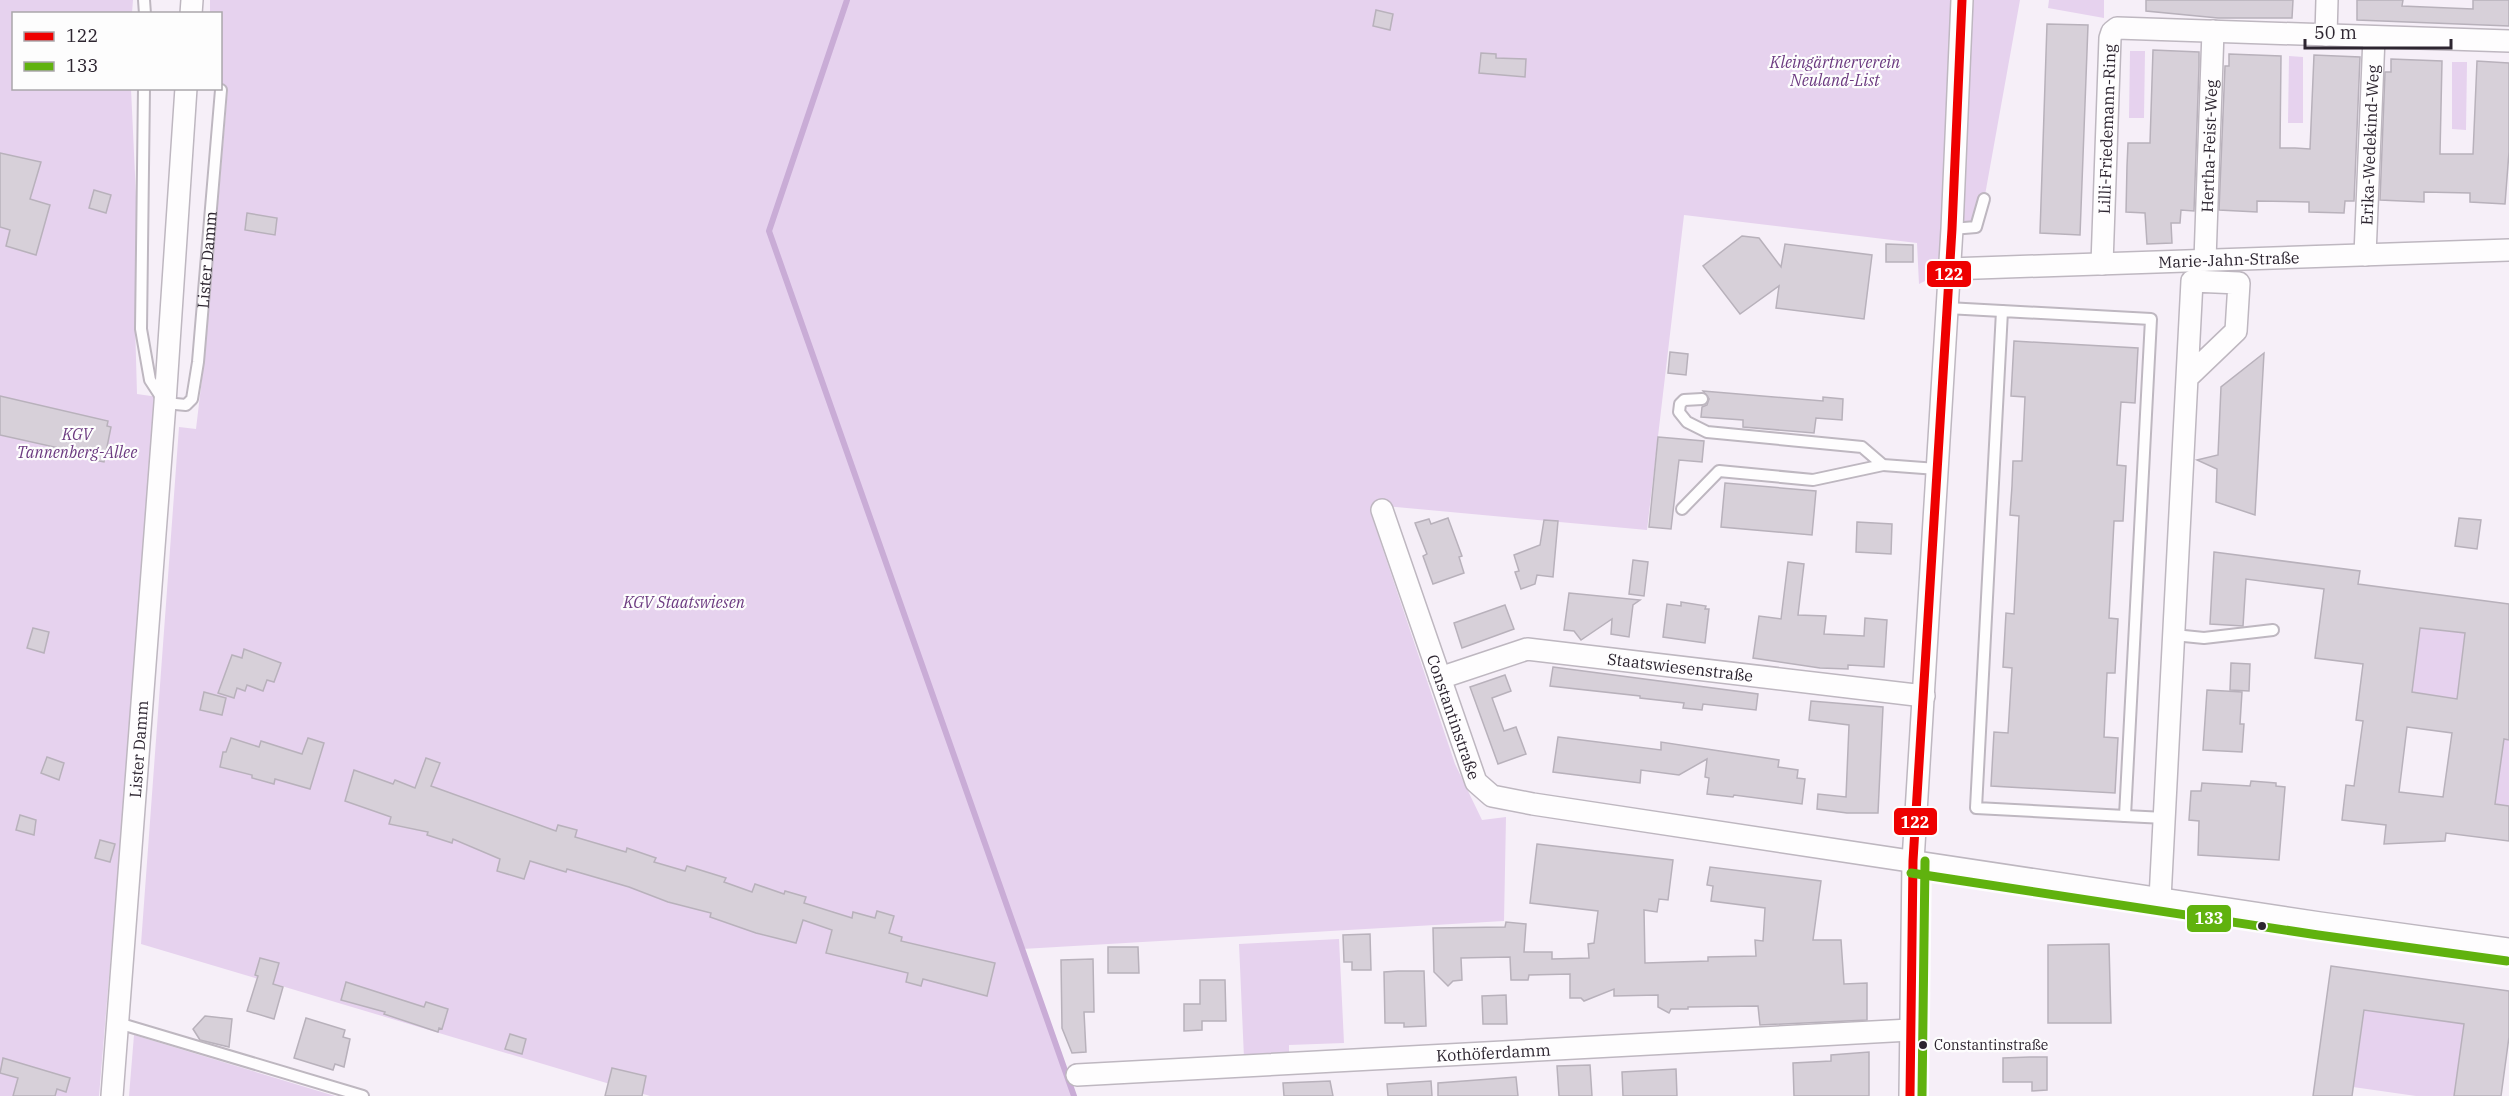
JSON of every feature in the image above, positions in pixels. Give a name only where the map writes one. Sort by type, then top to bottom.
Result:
[{"type":"street","points":[[1910,1096],[1913,861],[1952,229],[1962,0]]},
{"type":"street","points":[[2326,35],[2327,0]]},
{"type":"street","name":"Lilli-Friedemann-Ring","points":[[2102,264],[2112,32],[2117,28],[2509,41]]},
{"type":"street","name":"Hertha-Feist-Weg","points":[[2205,260],[2213,31]]},
{"type":"street","name":"Erika-Wedekind-Weg","points":[[2365,255],[2374,37]]},
{"type":"street","name":"Lister Damm","points":[[112,1096],[165,404],[186,90]]},
{"type":"street","name":"Marie-Jahn-Straße","points":[[1949,269],[2509,250]]},
{"type":"street","points":[[2160,899],[2188,377]]},
{"type":"street","name":"Constantinstraße","points":[[1382,510],[1476,782],[1492,796],[2160,899],[2509,948]]},
{"type":"street","name":"Staatswiesenstraße","points":[[1440,678],[1527,649],[1924,696]]},
{"type":"street","name":"Kothöferdamm","points":[[1077,1075],[1910,1030]]},
{"type":"lane","points":[[144,90],[141,329],[150,380],[165,404]]},
{"type":"lane","name":"Lister Damm","points":[[165,404],[186,405],[192,399],[221,90]]},
{"type":"lane","points":[[1952,229],[1976,227],[1984,199]]},
{"type":"lane","points":[[1947,308],[2151,319],[2125,816]]},
{"type":"lane","points":[[2002,311],[1976,808],[2164,818]]},
{"type":"lane","points":[[1702,399],[1684,400],[1680,404],[1679,412],[1686,422],[1707,432],[1862,447],[1883,465]]},
{"type":"lane","points":[[1682,509],[1719,471],[1813,480],[1883,465],[1937,469]]},
{"type":"lane","points":[[2174,635],[2204,638],[2274,630]]},
{"type":"lane","points":[[118,1023],[363,1096]]},
{"type":"green space","name":"KGV Tannenberg-Allee","points":[[0,0],[133,0],[132,12],[12,12],[12,90],[131,90],[138,239],[135,322],[137,394],[158,397],[99,1096],[0,1096]]},
{"type":"green space","name":"KGV Staatswiesen","points":[[210,0],[2020,0],[1985,195],[1976,227],[1952,230],[1949,269],[1919,284],[1917,243],[1684,215],[1647,530],[1385,506],[1370,511],[1455,764],[1482,820],[1506,817],[1504,921],[1022,949],[1074,1096],[650,1096],[141,944],[179,427],[196,429],[205,353],[228,88],[222,87],[222,12],[210,12]]},
{"type":"green space","points":[[2049,0],[2104,0],[2104,18],[2048,8]]},
{"type":"green space","points":[[2130,51],[2145,51],[2144,118],[2129,118]]},
{"type":"green space","points":[[2289,56],[2303,57],[2303,123],[2288,123]]},
{"type":"green space","points":[[2452,62],[2467,62],[2466,130],[2452,129]]},
{"type":"green space","points":[[2420,628],[2465,633],[2457,699],[2412,692]]},
{"type":"green space","points":[[2504,739],[2509,740],[2509,806],[2495,804]]},
{"type":"green space","points":[[1339,939],[1344,1043],[1289,1045],[1289,1056],[1244,1058],[1239,944]]},
{"type":"green space","points":[[2364,1010],[2464,1024],[2454,1096],[2416,1096],[2353,1087]]},
{"type":"green space","points":[[134,1035],[335,1096],[129,1096]]},
{"type":"building","points":[[2146,0],[2293,0],[2292,18],[2218,18],[2146,11]]},
{"type":"building","points":[[2357,0],[2403,0],[2402,6],[2473,9],[2473,0],[2509,0],[2509,26],[2357,20]]},
{"type":"building","points":[[1376,10],[1393,14],[1390,30],[1373,26]]},
{"type":"building","points":[[2047,24],[2088,25],[2080,235],[2040,233]]},
{"type":"building","points":[[2153,50],[2199,52],[2199,66],[2194,211],[2181,210],[2180,223],[2171,223],[2172,243],[2147,244],[2145,213],[2126,212],[2127,166],[2128,143],[2150,143]]},
{"type":"building","points":[[1481,53],[1496,54],[1496,58],[1526,59],[1525,77],[1479,73]]},
{"type":"building","points":[[2229,54],[2281,56],[2280,148],[2310,149],[2314,55],[2360,57],[2354,201],[2345,201],[2344,213],[2309,212],[2309,202],[2257,201],[2257,212],[2219,210],[2225,66],[2229,66]]},
{"type":"building","points":[[2391,59],[2442,61],[2440,154],[2473,154],[2477,61],[2509,63],[2509,152],[2505,204],[2470,202],[2470,193],[2424,192],[2424,202],[2380,200],[2385,72],[2391,72]]},
{"type":"building","points":[[0,153],[41,162],[30,199],[50,205],[36,255],[6,246],[10,230],[0,227]]},
{"type":"building","points":[[94,190],[111,195],[106,213],[89,208]]},
{"type":"building","points":[[247,213],[277,218],[275,235],[245,230]]},
{"type":"building","points":[[1742,236],[1759,238],[1781,267],[1785,244],[1872,255],[1864,319],[1776,308],[1779,286],[1740,314],[1703,266]]},
{"type":"building","points":[[1886,244],[1913,245],[1913,262],[1886,262]]},
{"type":"building","points":[[2014,341],[2138,348],[2135,403],[2121,402],[2117,465],[2126,466],[2123,521],[2114,521],[2109,618],[2118,619],[2115,673],[2107,673],[2104,737],[2118,738],[2115,793],[1991,786],[1994,732],[2008,733],[2012,668],[2003,667],[2006,613],[2014,614],[2019,516],[2010,515],[2013,461],[2022,461],[2025,397],[2011,396]]},
{"type":"building","points":[[1670,352],[1688,354],[1686,375],[1668,373]]},
{"type":"building","points":[[2264,353],[2255,515],[2216,502],[2217,469],[2197,460],[2218,455],[2221,387]]},
{"type":"building","points":[[1703,391],[1823,401],[1823,397],[1843,399],[1842,420],[1816,418],[1814,433],[1743,427],[1743,420],[1701,417],[1702,407],[1707,405],[1709,399]]},
{"type":"building","points":[[0,396],[108,421],[107,426],[111,427],[104,462],[76,457],[77,452],[0,435]]},
{"type":"building","points":[[1658,437],[1704,441],[1702,462],[1679,460],[1671,529],[1649,527]]},
{"type":"building","points":[[1725,483],[1816,491],[1812,535],[1721,527]]},
{"type":"building","points":[[1448,518],[1462,556],[1459,557],[1464,573],[1433,584],[1423,556],[1427,554],[1415,523],[1429,519],[1431,524]]},
{"type":"building","points":[[2459,518],[2481,520],[2477,549],[2455,546]]},
{"type":"building","points":[[1544,520],[1558,521],[1553,577],[1537,575],[1535,584],[1521,589],[1515,572],[1519,571],[1514,555],[1540,545]]},
{"type":"building","points":[[1857,522],[1892,524],[1891,554],[1856,552]]},
{"type":"building","points":[[2214,552],[2360,571],[2358,584],[2509,604],[2509,740],[2504,739],[2495,804],[2509,806],[2509,841],[2446,833],[2445,841],[2384,844],[2386,825],[2342,820],[2346,785],[2354,786],[2363,721],[2356,720],[2363,664],[2315,658],[2324,589],[2246,579],[2243,626],[2210,624]],"holes":[[[2420,628],[2465,633],[2457,699],[2412,692]],[[2407,727],[2452,733],[2443,797],[2399,792]]]},
{"type":"building","points":[[1633,560],[1648,562],[1644,596],[1629,594]]},
{"type":"building","points":[[1788,562],[1804,564],[1798,615],[1826,616],[1824,634],[1864,636],[1865,618],[1887,620],[1884,667],[1848,665],[1848,669],[1820,668],[1753,658],[1759,616],[1781,619]]},
{"type":"building","points":[[1569,593],[1640,600],[1633,605],[1629,637],[1611,634],[1612,619],[1581,640],[1574,631],[1564,630]]},
{"type":"building","points":[[1681,602],[1706,606],[1705,609],[1709,609],[1705,643],[1663,637],[1667,604],[1681,606]]},
{"type":"building","points":[[1505,605],[1514,629],[1462,648],[1454,623]]},
{"type":"building","points":[[33,628],[49,632],[44,653],[27,648]]},
{"type":"building","points":[[244,649],[281,663],[274,682],[267,680],[263,691],[247,685],[245,691],[237,688],[234,698],[218,693],[232,655],[242,658]]},
{"type":"building","points":[[2231,663],[2250,664],[2249,691],[2230,690]]},
{"type":"building","points":[[1553,667],[1758,694],[1756,710],[1703,704],[1702,710],[1683,708],[1684,703],[1550,686]]},
{"type":"building","points":[[1505,675],[1511,691],[1492,698],[1504,731],[1516,727],[1526,754],[1498,764],[1470,687]]},
{"type":"building","points":[[2207,690],[2242,692],[2240,724],[2244,724],[2242,752],[2203,750]]},
{"type":"building","points":[[204,692],[226,698],[222,715],[200,710]]},
{"type":"building","points":[[1811,701],[1883,707],[1878,813],[1847,813],[1817,809],[1818,794],[1846,797],[1849,725],[1809,720]]},
{"type":"building","points":[[1558,737],[1661,750],[1661,742],[1779,760],[1778,767],[1798,770],[1797,778],[1805,779],[1802,804],[1734,795],[1733,797],[1707,794],[1709,778],[1705,777],[1707,759],[1679,775],[1641,770],[1640,783],[1553,772]]},
{"type":"building","points":[[231,738],[259,747],[261,741],[302,754],[308,738],[324,743],[310,789],[275,779],[274,784],[252,778],[252,775],[220,767],[223,752],[226,752]]},
{"type":"building","points":[[47,757],[64,763],[59,780],[41,773]]},
{"type":"building","points":[[426,758],[440,763],[431,786],[556,831],[558,825],[577,830],[575,837],[626,852],[627,848],[656,858],[654,862],[685,871],[687,866],[726,878],[724,882],[752,892],[755,884],[784,894],[785,891],[806,897],[804,903],[852,918],[853,912],[875,918],[877,911],[894,916],[889,933],[902,937],[901,941],[995,963],[987,996],[923,979],[921,986],[906,982],[908,973],[826,953],[832,930],[803,920],[796,943],[756,933],[710,917],[711,913],[668,902],[629,887],[567,869],[566,872],[530,861],[524,879],[497,871],[500,859],[453,839],[452,843],[427,835],[428,832],[389,824],[391,817],[345,801],[354,770],[393,784],[395,780],[415,788]]},
{"type":"building","points":[[2251,781],[2276,783],[2276,786],[2285,787],[2279,860],[2198,855],[2199,821],[2189,820],[2191,791],[2201,791],[2202,783],[2250,786]]},
{"type":"building","points":[[20,815],[36,820],[34,835],[16,830]]},
{"type":"building","points":[[100,840],[115,844],[110,862],[95,858]]},
{"type":"building","points":[[1537,844],[1673,860],[1668,900],[1659,899],[1657,912],[1644,910],[1645,963],[1708,961],[1708,957],[1756,956],[1755,940],[1763,941],[1765,908],[1711,901],[1713,886],[1707,885],[1710,867],[1821,881],[1813,940],[1841,940],[1844,984],[1867,983],[1867,1020],[1760,1025],[1758,1006],[1688,1007],[1688,1009],[1671,1009],[1669,1013],[1658,1007],[1658,995],[1614,996],[1614,989],[1584,1001],[1581,998],[1570,998],[1570,974],[1529,975],[1528,980],[1511,980],[1510,957],[1461,958],[1462,980],[1453,981],[1448,986],[1434,972],[1433,928],[1505,927],[1506,922],[1526,924],[1524,952],[1552,952],[1552,959],[1589,958],[1588,944],[1594,943],[1598,911],[1530,903]]},
{"type":"building","points":[[1370,934],[1371,970],[1352,970],[1352,962],[1344,962],[1343,935]]},
{"type":"building","points":[[2109,944],[2111,1023],[2048,1023],[2048,945]]},
{"type":"building","points":[[1108,947],[1138,947],[1139,973],[1108,973]]},
{"type":"building","points":[[260,958],[279,963],[273,984],[283,987],[274,1019],[247,1011],[258,976],[255,975]]},
{"type":"building","points":[[1093,959],[1094,1012],[1084,1012],[1086,1052],[1072,1053],[1062,1028],[1061,960]]},
{"type":"building","points":[[2331,966],[2509,991],[2509,1037],[2501,1096],[2454,1096],[2464,1024],[2364,1010],[2352,1096],[2313,1096]]},
{"type":"building","points":[[1424,971],[1426,1026],[1404,1027],[1404,1023],[1385,1023],[1384,972]]},
{"type":"building","points":[[1200,980],[1225,980],[1226,1021],[1202,1021],[1202,1030],[1184,1031],[1184,1004],[1200,1004]]},
{"type":"building","points":[[346,982],[424,1007],[426,1002],[448,1009],[442,1029],[439,1028],[438,1032],[384,1014],[385,1012],[341,1000]]},
{"type":"building","points":[[1506,995],[1507,1024],[1483,1024],[1482,996]]},
{"type":"building","points":[[205,1016],[232,1019],[229,1047],[200,1040],[193,1029]]},
{"type":"building","points":[[306,1018],[345,1030],[343,1037],[350,1039],[344,1067],[335,1064],[333,1070],[294,1058]]},
{"type":"building","points":[[510,1034],[526,1039],[522,1054],[505,1049]]},
{"type":"building","points":[[1869,1052],[1869,1096],[1794,1096],[1793,1063],[1831,1061],[1831,1055]]},
{"type":"building","points":[[2047,1057],[2047,1090],[2032,1091],[2032,1082],[2003,1082],[2003,1058]]},
{"type":"building","points":[[3,1058],[70,1078],[66,1092],[57,1089],[55,1096],[13,1096],[18,1078],[0,1073]]},
{"type":"building","points":[[1590,1065],[1592,1096],[1559,1096],[1557,1066]]},
{"type":"building","points":[[612,1068],[646,1076],[642,1096],[605,1096]]},
{"type":"building","points":[[1676,1069],[1677,1096],[1623,1096],[1622,1072]]},
{"type":"building","points":[[1516,1077],[1518,1096],[1438,1096],[1438,1083]]},
{"type":"building","points":[[1330,1081],[1333,1096],[1284,1096],[1283,1083]]},
{"type":"building","points":[[1431,1081],[1432,1096],[1388,1096],[1387,1084]]},
{"type":"waterway","points":[[847,0],[769,231],[1074,1096]]},
{"type":"transit line","name":"122","points":[[1910,1096],[1913,861],[1952,229],[1962,0]]},
{"type":"transit line","name":"133","points":[[1922,1096],[1925,861]]},
{"type":"transit line","name":"133","points":[[1911,873],[2318,935],[2507,961]]},
{"type":"place","name":"Constantinstraße","points":[[1923,1045]]},
{"type":"park label","name":"Kleingärtnerverein Neuland-List","points":[[1835,71]]}]
